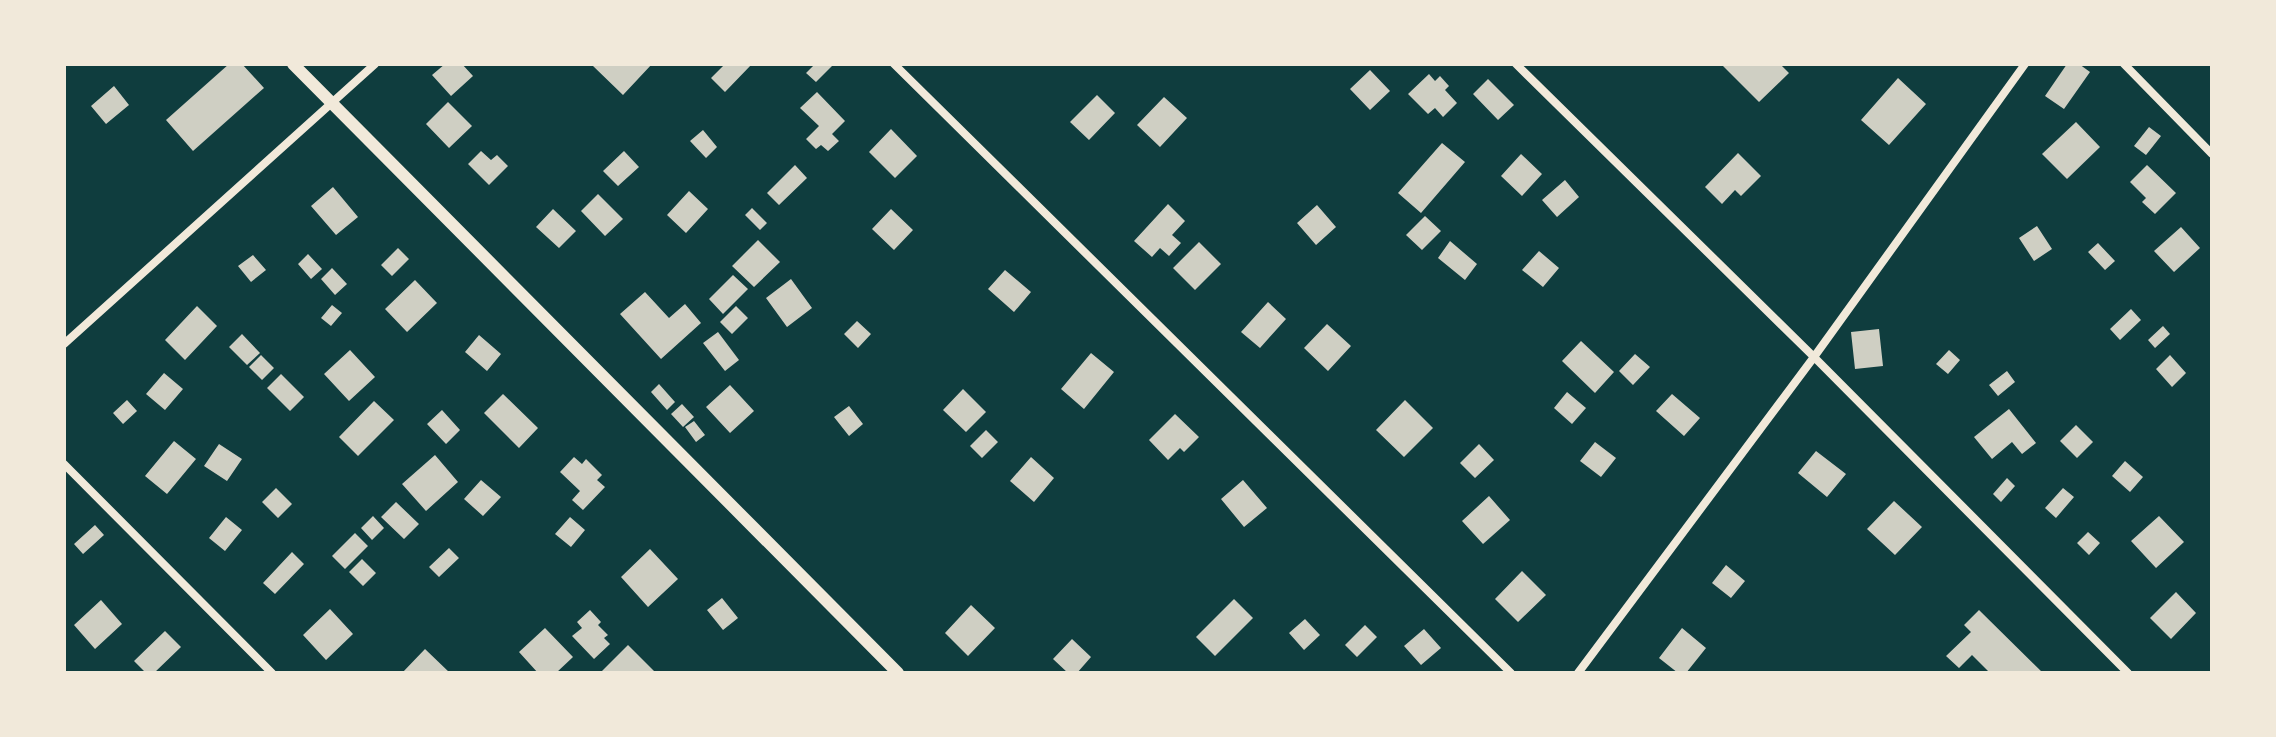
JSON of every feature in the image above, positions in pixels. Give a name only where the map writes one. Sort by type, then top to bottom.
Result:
[{"type":"street","points":[[293,64],[898,673]]},
{"type":"street","points":[[64,344],[375,64]]},
{"type":"street","points":[[894,64],[1511,673]]},
{"type":"street","points":[[1516,64],[1814,357],[2128,673]]},
{"type":"street","points":[[1578,673],[1814,357],[2025,64]]},
{"type":"street","points":[[2124,64],[2212,154]]},
{"type":"street","points":[[64,464],[272,673]]},
{"type":"building","points":[[229,64],[242,64],[264,88],[193,151],[166,120]]},
{"type":"building","points":[[445,64],[462,64],[473,76],[451,96],[432,75]]},
{"type":"building","points":[[652,64],[623,95],[593,66]]},
{"type":"building","points":[[725,64],[752,64],[725,92],[711,78]]},
{"type":"building","points":[[815,64],[834,64],[816,82],[806,73]]},
{"type":"building","points":[[1721,64],[1780,64],[1789,73],[1759,102]]},
{"type":"building","points":[[2067,64],[2079,64],[2090,72],[2064,109],[2045,96]]},
{"type":"building","points":[[1370,70],[1390,91],[1370,110],[1350,89]]},
{"type":"building","points":[[1429,74],[1435,81],[1440,76],[1449,86],[1445,90],[1457,103],[1443,117],[1435,108],[1428,114],[1408,94]]},
{"type":"building","points":[[1898,78],[1926,104],[1889,145],[1861,120]]},
{"type":"building","points":[[1488,79],[1514,105],[1498,120],[1473,94]]},
{"type":"building","points":[[114,86],[129,105],[106,124],[91,106]]},
{"type":"building","points":[[817,92],[845,121],[832,134],[839,141],[828,151],[821,145],[816,149],[806,139],[819,126],[800,108]]},
{"type":"building","points":[[1097,95],[1115,113],[1089,140],[1070,122]]},
{"type":"building","points":[[1164,97],[1187,118],[1160,147],[1137,125]]},
{"type":"building","points":[[448,102],[472,126],[449,148],[426,124]]},
{"type":"building","points":[[2076,122],[2100,147],[2067,179],[2042,154]]},
{"type":"building","points":[[2149,127],[2161,136],[2146,155],[2134,146]]},
{"type":"building","points":[[891,129],[917,156],[895,178],[869,152]]},
{"type":"building","points":[[703,130],[717,147],[706,158],[690,141]]},
{"type":"building","points":[[1442,143],[1465,162],[1421,213],[1398,193]]},
{"type":"building","points":[[481,151],[491,160],[497,155],[508,166],[489,185],[468,164]]},
{"type":"building","points":[[624,151],[639,167],[618,186],[603,171]]},
{"type":"building","points":[[1738,153],[1761,176],[1741,196],[1735,190],[1722,204],[1705,187]]},
{"type":"building","points":[[1521,154],[1542,174],[1522,196],[1501,176]]},
{"type":"building","points":[[795,165],[807,178],[779,205],[767,193]]},
{"type":"building","points":[[2147,165],[2176,193],[2155,214],[2142,202],[2146,198],[2130,182]]},
{"type":"building","points":[[1565,180],[1579,197],[1557,217],[1542,200]]},
{"type":"building","points":[[333,187],[358,217],[336,235],[311,206]]},
{"type":"building","points":[[689,191],[708,209],[686,233],[667,215]]},
{"type":"building","points":[[598,194],[623,219],[605,236],[581,211]]},
{"type":"building","points":[[1168,204],[1185,221],[1172,235],[1181,243],[1169,256],[1160,248],[1152,257],[1134,241]]},
{"type":"building","points":[[1317,205],[1336,227],[1316,245],[1297,223]]},
{"type":"building","points":[[752,208],[767,223],[760,230],[745,215]]},
{"type":"building","points":[[553,209],[576,231],[559,248],[536,227]]},
{"type":"building","points":[[891,209],[913,230],[894,250],[872,229]]},
{"type":"building","points":[[1425,216],[1441,231],[1422,250],[1406,235]]},
{"type":"building","points":[[2037,226],[2052,249],[2034,261],[2019,238]]},
{"type":"building","points":[[2181,227],[2200,248],[2174,272],[2154,251]]},
{"type":"building","points":[[758,240],[780,262],[754,287],[732,266]]},
{"type":"building","points":[[1450,241],[1477,264],[1465,280],[1438,258]]},
{"type":"building","points":[[1199,242],[1221,264],[1195,290],[1173,268]]},
{"type":"building","points":[[2098,243],[2115,261],[2105,270],[2088,252]]},
{"type":"building","points":[[398,248],[409,259],[392,276],[381,265]]},
{"type":"building","points":[[1539,251],[1559,268],[1543,287],[1522,270]]},
{"type":"building","points":[[308,254],[322,269],[311,279],[298,264]]},
{"type":"building","points":[[253,255],[266,270],[251,282],[238,266]]},
{"type":"building","points":[[332,268],[347,284],[335,295],[321,279]]},
{"type":"building","points":[[1005,270],[1031,292],[1014,312],[988,289]]},
{"type":"building","points":[[733,275],[748,289],[723,314],[709,299]]},
{"type":"building","points":[[791,279],[812,308],[787,327],[766,298]]},
{"type":"building","points":[[415,280],[437,303],[407,332],[385,309]]},
{"type":"building","points":[[645,292],[669,318],[685,304],[701,323],[661,359],[620,314]]},
{"type":"building","points":[[1268,302],[1286,319],[1260,348],[1241,332]]},
{"type":"building","points":[[332,305],[342,313],[331,326],[321,318]]},
{"type":"building","points":[[197,306],[217,326],[185,360],[165,340]]},
{"type":"building","points":[[736,306],[748,318],[732,334],[720,322]]},
{"type":"building","points":[[2131,309],[2141,320],[2120,340],[2110,329]]},
{"type":"building","points":[[857,321],[871,334],[858,348],[844,334]]},
{"type":"building","points":[[1327,324],[1351,346],[1328,371],[1304,348]]},
{"type":"building","points":[[2163,326],[2170,334],[2155,348],[2148,340]]},
{"type":"building","points":[[1879,329],[1883,366],[1855,369],[1851,332]]},
{"type":"building","points":[[718,332],[739,360],[725,371],[703,343]]},
{"type":"building","points":[[242,334],[260,353],[247,365],[229,347]]},
{"type":"building","points":[[479,335],[501,354],[487,371],[465,352]]},
{"type":"building","points":[[1581,341],[1614,372],[1595,393],[1562,361]]},
{"type":"building","points":[[350,350],[375,377],[349,401],[324,374]]},
{"type":"building","points":[[1949,350],[1960,360],[1948,374],[1936,364]]},
{"type":"building","points":[[1091,353],[1114,372],[1084,409],[1061,389]]},
{"type":"building","points":[[1635,354],[1650,367],[1633,385],[1619,371]]},
{"type":"building","points":[[261,355],[274,368],[262,380],[249,367]]},
{"type":"building","points":[[2170,355],[2186,373],[2172,387],[2156,369]]},
{"type":"building","points":[[2007,371],[2015,382],[1998,396],[1989,385]]},
{"type":"building","points":[[164,373],[183,389],[165,410],[146,394]]},
{"type":"building","points":[[281,374],[304,397],[290,411],[267,388]]},
{"type":"building","points":[[659,384],[675,402],[667,410],[651,392]]},
{"type":"building","points":[[730,385],[754,411],[730,433],[706,407]]},
{"type":"building","points":[[963,389],[986,412],[966,432],[943,410]]},
{"type":"building","points":[[1567,392],[1586,408],[1572,424],[1554,408]]},
{"type":"building","points":[[503,394],[538,428],[519,448],[484,413]]},
{"type":"building","points":[[1672,394],[1700,418],[1684,436],[1656,411]]},
{"type":"building","points":[[127,400],[137,411],[123,424],[113,413]]},
{"type":"building","points":[[1405,400],[1433,428],[1404,457],[1376,430]]},
{"type":"building","points":[[374,401],[394,420],[358,456],[339,437]]},
{"type":"building","points":[[682,404],[694,417],[683,427],[671,414]]},
{"type":"building","points":[[849,406],[863,424],[849,436],[834,417]]},
{"type":"building","points":[[2009,409],[2036,443],[2022,454],[2012,442],[1992,459],[1974,437]]},
{"type":"building","points":[[442,410],[460,430],[446,444],[427,424]]},
{"type":"building","points":[[1175,414],[1199,437],[1184,452],[1180,448],[1168,460],[1149,440]]},
{"type":"building","points":[[694,421],[705,435],[696,442],[685,427]]},
{"type":"building","points":[[2076,425],[2093,442],[2077,458],[2060,441]]},
{"type":"building","points":[[986,430],[998,442],[982,458],[970,446]]},
{"type":"building","points":[[174,441],[196,459],[167,494],[145,476]]},
{"type":"building","points":[[1595,442],[1616,458],[1601,477],[1580,461]]},
{"type":"building","points":[[219,444],[242,459],[227,481],[204,466]]},
{"type":"building","points":[[1479,444],[1494,460],[1475,478],[1460,463]]},
{"type":"building","points":[[1816,451],[1846,474],[1827,497],[1798,473]]},
{"type":"building","points":[[435,455],[458,482],[426,511],[402,484]]},
{"type":"building","points":[[574,457],[582,464],[586,459],[602,475],[597,480],[605,487],[583,510],[572,500],[580,491],[560,472]]},
{"type":"building","points":[[1031,457],[1054,478],[1034,502],[1010,481]]},
{"type":"building","points":[[2125,461],[2143,477],[2130,492],[2112,476]]},
{"type":"building","points":[[2007,478],[2015,486],[2001,502],[1993,494]]},
{"type":"building","points":[[481,480],[501,497],[483,516],[464,499]]},
{"type":"building","points":[[1243,480],[1267,508],[1244,527],[1221,499]]},
{"type":"building","points":[[276,488],[292,504],[278,518],[262,502]]},
{"type":"building","points":[[2063,488],[2074,497],[2056,518],[2045,508]]},
{"type":"building","points":[[1489,496],[1510,520],[1483,544],[1462,521]]},
{"type":"building","points":[[1894,501],[1922,527],[1895,555],[1867,529]]},
{"type":"building","points":[[396,502],[419,524],[404,539],[381,517]]},
{"type":"building","points":[[373,516],[384,528],[372,540],[361,528]]},
{"type":"building","points":[[2159,516],[2184,542],[2156,568],[2131,541]]},
{"type":"building","points":[[226,517],[242,530],[225,551],[209,538]]},
{"type":"building","points":[[570,517],[585,530],[571,547],[555,534]]},
{"type":"building","points":[[95,525],[104,535],[83,554],[74,544]]},
{"type":"building","points":[[2088,532],[2100,543],[2089,555],[2077,543]]},
{"type":"building","points":[[355,533],[368,546],[345,569],[332,556]]},
{"type":"building","points":[[449,548],[459,558],[439,577],[429,567]]},
{"type":"building","points":[[650,549],[678,579],[648,607],[621,577]]},
{"type":"building","points":[[292,552],[304,564],[275,594],[263,583]]},
{"type":"building","points":[[362,559],[376,573],[363,586],[349,572]]},
{"type":"building","points":[[1726,565],[1745,581],[1731,598],[1712,583]]},
{"type":"building","points":[[1522,571],[1546,595],[1518,622],[1495,599]]},
{"type":"building","points":[[2176,592],[2196,613],[2171,639],[2150,618]]},
{"type":"building","points":[[722,598],[738,618],[723,630],[707,610]]},
{"type":"building","points":[[1234,599],[1253,618],[1215,656],[1196,637]]},
{"type":"building","points":[[101,600],[122,624],[95,649],[74,625]]},
{"type":"building","points":[[971,605],[995,628],[968,656],[945,633]]},
{"type":"building","points":[[330,609],[353,634],[326,660],[303,635]]},
{"type":"building","points":[[590,610],[601,622],[598,625],[608,635],[604,638],[610,644],[594,659],[572,636],[582,628],[577,622]]},
{"type":"building","points":[[1979,610],[2043,673],[1990,673],[1972,655],[1959,668],[1946,656],[1971,632],[1964,625]]},
{"type":"building","points":[[1305,619],[1320,635],[1304,650],[1289,633]]},
{"type":"building","points":[[1365,625],[1377,637],[1357,657],[1345,645]]},
{"type":"building","points":[[545,628],[573,657],[556,673],[538,673],[519,652]]},
{"type":"building","points":[[1682,628],[1706,648],[1686,673],[1678,673],[1659,658]]},
{"type":"building","points":[[1424,629],[1441,648],[1421,665],[1404,646]]},
{"type":"building","points":[[165,631],[181,647],[154,673],[146,673],[134,661]]},
{"type":"building","points":[[1072,639],[1091,657],[1077,673],[1068,673],[1053,659]]},
{"type":"building","points":[[628,645],[656,673],[600,673]]},
{"type":"building","points":[[425,649],[450,673],[402,673]]}]
